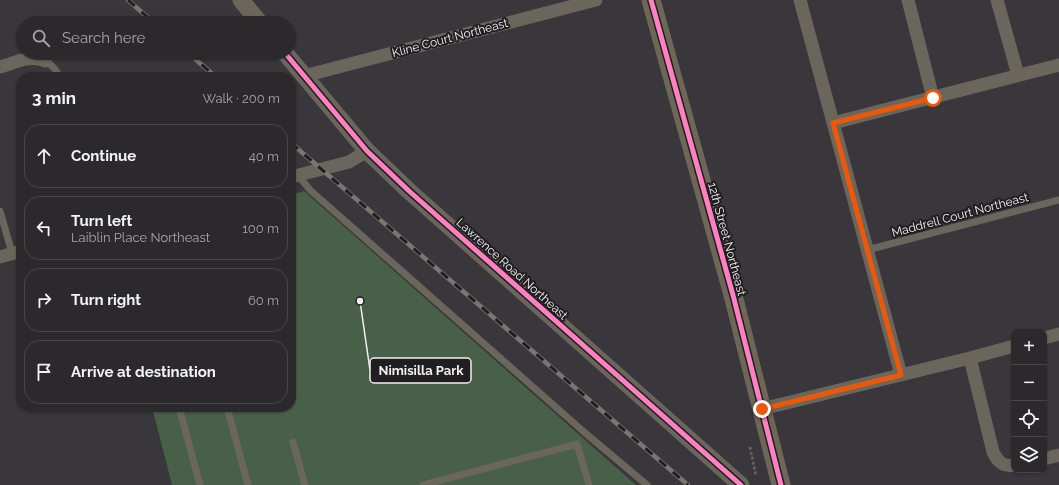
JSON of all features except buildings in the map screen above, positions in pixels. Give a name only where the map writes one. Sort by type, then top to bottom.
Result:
[{"type":"main road","name":"12th Street Northeast","points":[[651,0],[732,295],[781,485]]},
{"type":"street","points":[[241,0],[254,16]]},
{"type":"street","name":"Kline Court Northeast","points":[[304,76],[596,0]]},
{"type":"street","points":[[800,0],[901,375]]},
{"type":"street","points":[[908,0],[933,98]]},
{"type":"street","points":[[997,0],[1018,75]]},
{"type":"street","points":[[0,67],[23,60]]},
{"type":"street","name":"Lawrence Road Northeast","points":[[291,60],[367,151],[409,191],[740,485]]},
{"type":"street","points":[[833,123],[1059,65]]},
{"type":"street","points":[[296,176],[349,162],[367,151]]},
{"type":"street","points":[[1047,337],[1059,334]]},
{"type":"street","points":[[762,409],[1011,347]]},
{"type":"street","points":[[970,358],[993,452],[996,459],[1008,465]]},
{"type":"street","points":[[1047,457],[1059,455]]},
{"type":"lane","points":[[45,61],[50,64],[56,72]]},
{"type":"lane","points":[[296,177],[584,432],[647,485]]},
{"type":"lane","name":"Maddrell Court Northeast","points":[[867,250],[1059,200]]},
{"type":"lane","points":[[0,211],[11,254]]},
{"type":"lane","points":[[179,412],[200,485]]},
{"type":"lane","points":[[228,412],[248,485]]},
{"type":"lane","points":[[423,485],[577,444],[584,432]]},
{"type":"lane","points":[[293,442],[305,485]]},
{"type":"lane","points":[[577,444],[589,485]]},
{"type":"path","points":[[750,447],[756,477]]},
{"type":"green space","points":[[304,191],[636,485],[172,485],[153,412],[296,412],[296,193]]},
{"type":"railway","points":[[128,0],[146,16]]},
{"type":"railway","points":[[196,60],[210,72]]},
{"type":"railway","points":[[296,147],[688,485]]},
{"type":"cycle path","points":[[651,0],[733,295],[781,485]]},
{"type":"cycle path","points":[[291,60],[367,151],[409,191],[741,485]]},
{"type":"place","name":"Nimisilla Park","points":[[360,301]]},
{"type":"route","points":[[762,409],[901,375],[833,123],[933,98]]}]
